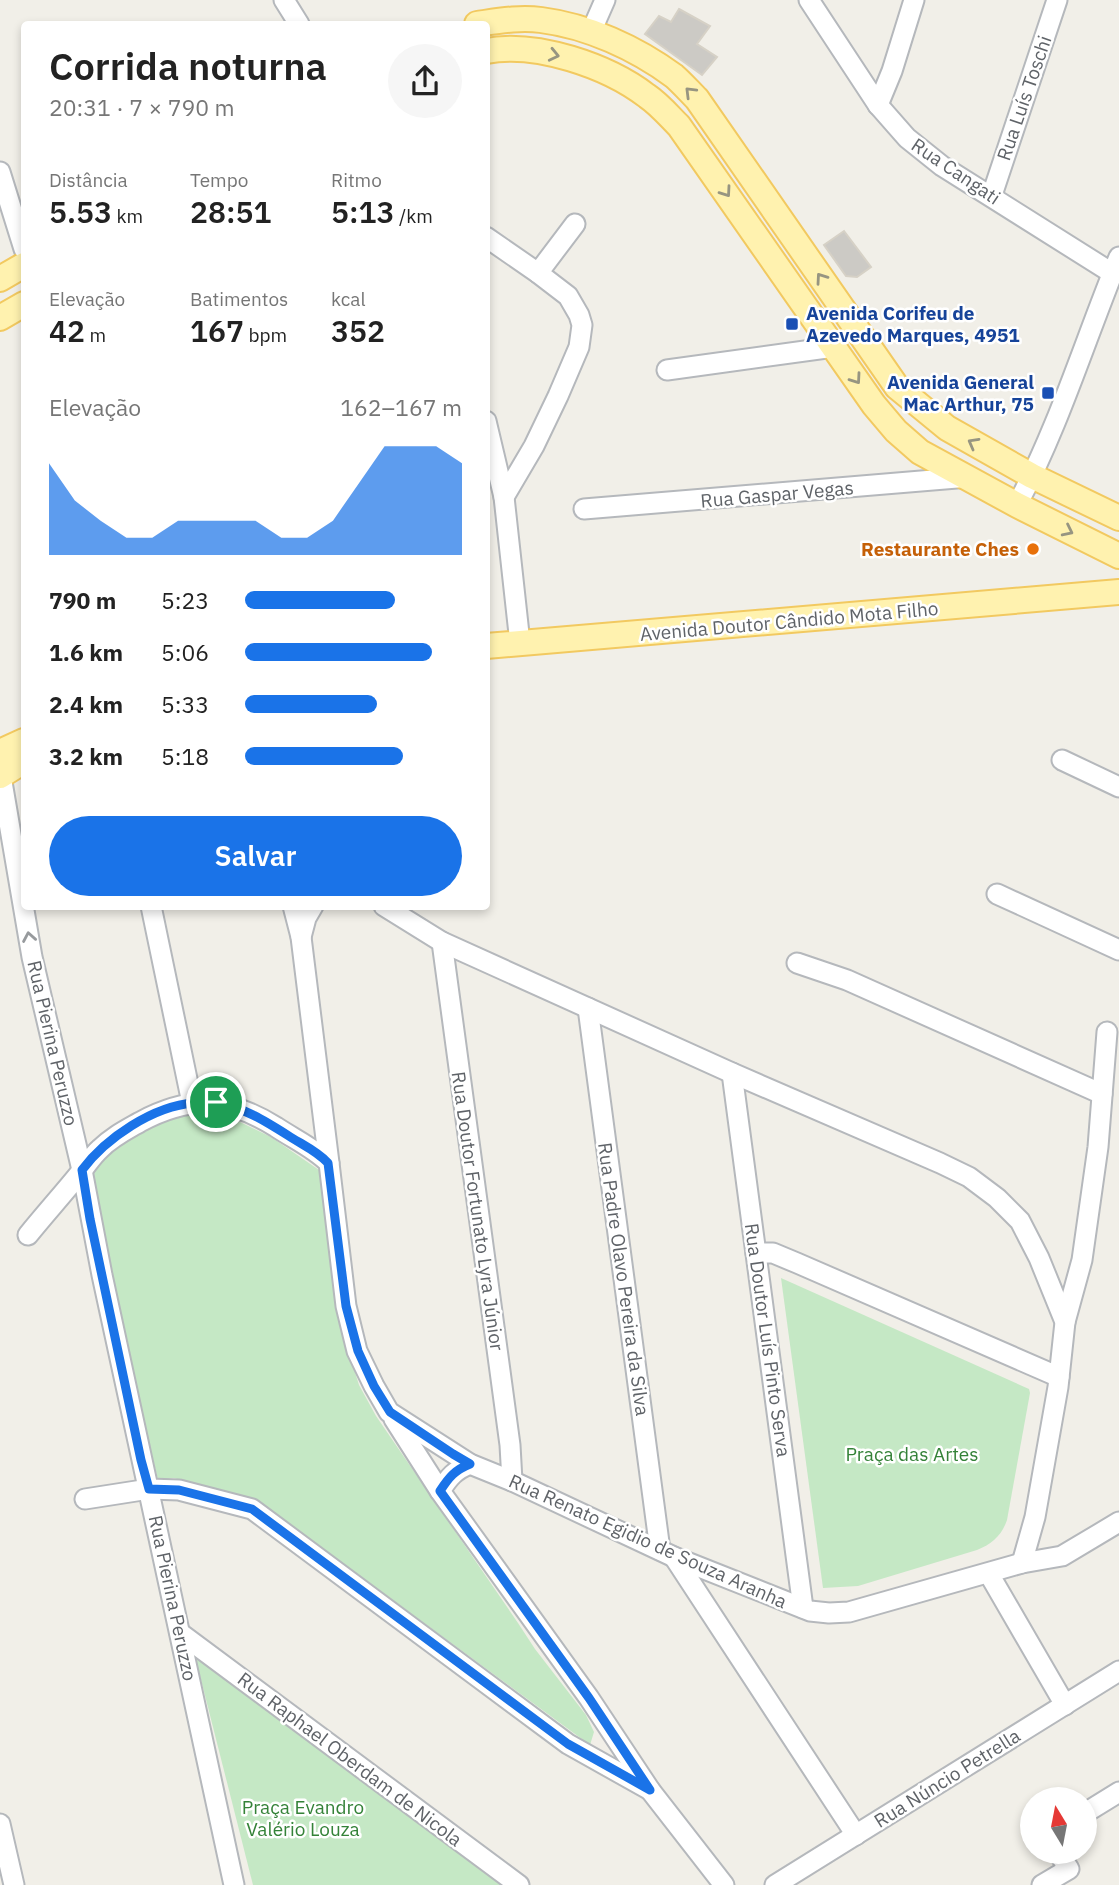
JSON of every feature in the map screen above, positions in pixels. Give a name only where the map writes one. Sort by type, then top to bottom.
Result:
[{"type":"main road","points":[[490,22],[511,19],[540,20],[591,32],[642,56],[674,77],[697,99],[897,387],[947,428],[1032,476],[1119,518]]},
{"type":"main road","points":[[490,51],[524,49],[555,54],[620,79],[648,96],[679,127],[874,405],[897,431],[920,452],[1119,556]]},
{"type":"main road","points":[[0,279],[21,267]]},
{"type":"main road","points":[[0,318],[21,306]]},
{"type":"main road","points":[[1092,596],[1119,570]]},
{"type":"main road","name":"Avenida Doutor Cândido Mota Filho","points":[[490,646],[1119,592]]},
{"type":"main road","points":[[0,752],[21,742]]},
{"type":"main road","points":[[0,776],[21,763]]},
{"type":"street","points":[[284,0],[297,21]]},
{"type":"street","points":[[591,32],[606,0]]},
{"type":"street","name":"Rua Cangati","points":[[809,0],[878,105],[907,138],[942,166],[1116,265]]},
{"type":"street","points":[[878,105],[892,71],[914,0]]},
{"type":"street","name":"Rua Luís Toschi","points":[[992,195],[1057,0]]},
{"type":"street","points":[[0,172],[21,239]]},
{"type":"street","points":[[538,273],[575,225]]},
{"type":"street","points":[[490,240],[569,296],[582,325],[579,347],[552,409],[504,497]]},
{"type":"street","points":[[1017,505],[1112,297],[1116,265]]},
{"type":"street","points":[[667,370],[834,347]]},
{"type":"street","points":[[490,438],[504,497],[520,643]]},
{"type":"street","name":"Rua Gaspar Vegas","points":[[584,509],[969,477]]},
{"type":"street","points":[[1062,760],[1119,787]]},
{"type":"street","name":"Rua Pierina Peruzzo","points":[[0,776],[21,895]]},
{"type":"street","points":[[997,894],[1119,950]]},
{"type":"street","name":"Rua Pierina Peruzzo","points":[[24,910],[32,957],[82,1170],[141,1460],[234,1885]]},
{"type":"street","points":[[152,910],[192,1103]]},
{"type":"street","name":"Rua Renato Egidio de Souza Aranha","points":[[294,910],[301,937],[346,1306],[358,1351],[390,1412],[470,1464],[667,1553],[810,1611],[829,1614],[849,1612],[1022,1563],[1062,1556],[1119,1522]]},
{"type":"street","points":[[301,937],[311,910]]},
{"type":"street","points":[[390,910],[442,942],[969,1177],[997,1198],[1020,1221],[1039,1258],[1065,1322]]},
{"type":"street","name":"Rua Doutor Fortunato Lyra Júnior","points":[[442,942],[510,1445],[512,1481]]},
{"type":"street","points":[[797,963],[847,980],[1102,1094]]},
{"type":"street","name":"Rua Padre Olavo Pereira da Silva","points":[[588,1008],[667,1553]]},
{"type":"street","points":[[1022,1563],[1035,1517],[1059,1377],[1065,1322],[1082,1260],[1098,1147],[1107,1032]]},
{"type":"street","name":"Rua Doutor Luís Pinto Serva","points":[[732,1073],[803,1608]]},
{"type":"street","points":[[29,1235],[99,1150],[150,1116],[192,1103],[216,1102],[259,1117],[310,1148],[328,1163]]},
{"type":"street","points":[[756,1253],[773,1253],[1059,1377]]},
{"type":"street","points":[[390,1412],[440,1491],[589,1698],[650,1790],[724,1885]]},
{"type":"street","points":[[428,1473],[441,1460],[453,1454]]},
{"type":"street","points":[[440,1491],[449,1477],[470,1464]]},
{"type":"street","points":[[85,1499],[149,1489],[179,1490],[252,1509],[568,1744],[650,1790]]},
{"type":"street","points":[[667,1553],[856,1835]]},
{"type":"street","points":[[989,1574],[1065,1705]]},
{"type":"street","name":"Rua Raphael Oberdam de Nicola","points":[[180,1633],[519,1885]]},
{"type":"street","name":"Rua Núncio Petrella","points":[[775,1885],[1119,1671]]},
{"type":"street","points":[[1097,1806],[1119,1792]]},
{"type":"street","points":[[0,1824],[14,1885]]},
{"type":"street","points":[[1042,1885],[1069,1869],[1066,1864]]},
{"type":"green space","points":[[178,1112],[209,1112],[238,1121],[271,1137],[322,1172],[336,1305],[359,1385],[376,1416],[535,1649],[586,1715],[594,1732],[590,1745],[276,1514],[253,1502],[174,1478],[158,1480],[101,1235],[93,1179],[96,1166],[115,1144]]},
{"type":"green space","name":"Praça das Artes","points":[[781,1278],[1029,1389],[1007,1520],[992,1542],[977,1550],[858,1586],[823,1588]]},
{"type":"green space","name":"Praça Evandro Valério Louza","points":[[195,1656],[506,1885],[253,1885]]},
{"type":"building","points":[[679,9],[710,26],[697,44],[717,57],[702,75],[645,34],[659,16],[671,22]]},
{"type":"building","points":[[844,231],[871,267],[857,277],[846,276],[824,245]]},
{"type":"place","name":"Avenida Corifeu de Azevedo Marques, 4951","points":[[792,324]]},
{"type":"place","name":"Avenida General Mac Arthur, 75","points":[[1048,393]]},
{"type":"place","name":"Restaurante Ches","points":[[1033,549]]},
{"type":"route","points":[[216,1102],[259,1117],[310,1148],[328,1163],[346,1306],[358,1351],[374,1386],[390,1412],[470,1464],[449,1477],[440,1491],[589,1698],[650,1790],[568,1744],[252,1509],[179,1490],[149,1489],[90,1219],[82,1170],[110,1140],[150,1116],[192,1103],[216,1102]]}]
